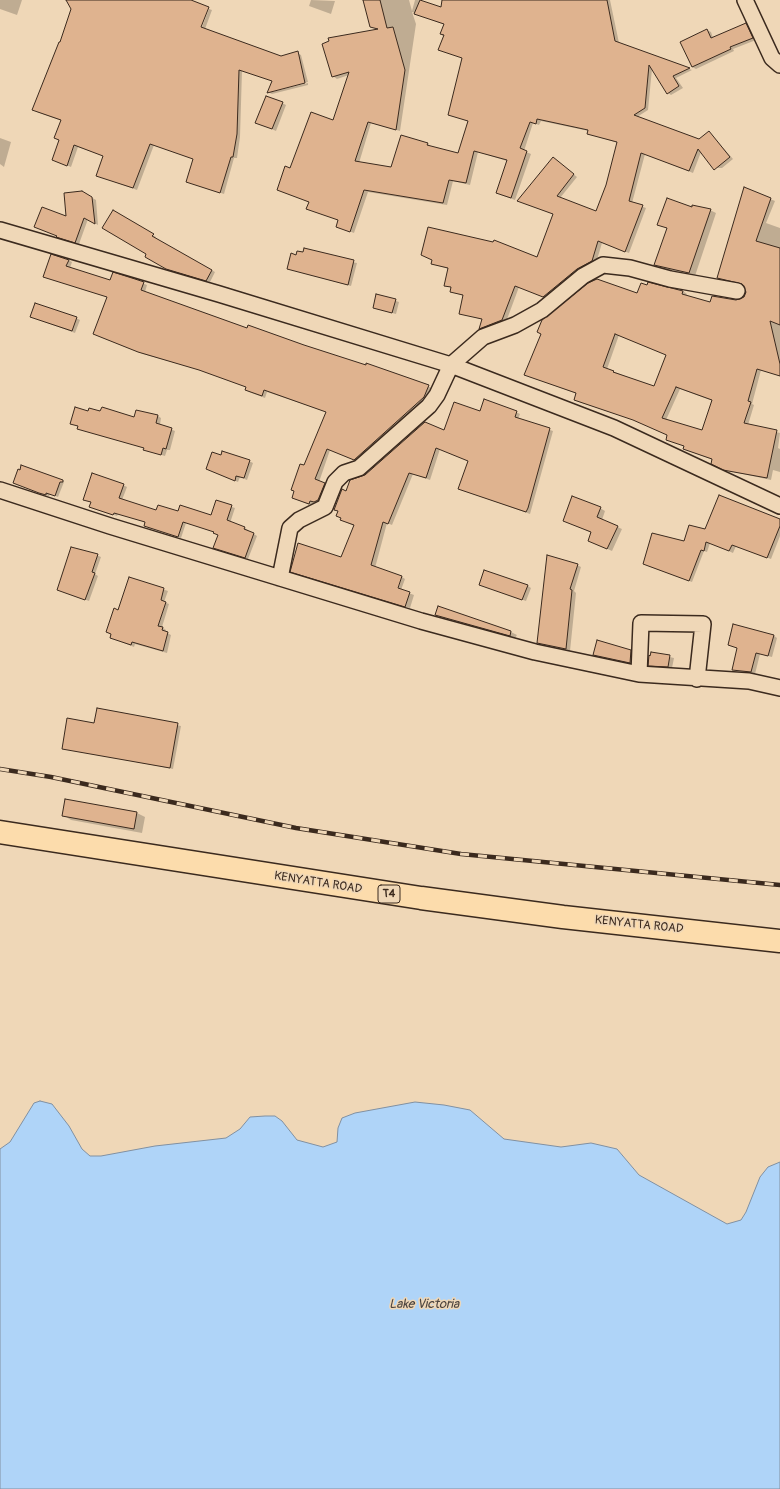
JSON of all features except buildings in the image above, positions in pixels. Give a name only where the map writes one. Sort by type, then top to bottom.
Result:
[{"type":"highway","name":"KENYATTA ROAD","points":[[0,832],[421,898],[564,917],[780,940]]},
{"type":"street","points":[[745,0],[772,58],[780,65]]},
{"type":"street","points":[[0,230],[219,294],[450,365],[614,428],[780,506]]},
{"type":"street","points":[[280,578],[290,528],[299,520],[326,507],[335,482],[344,473],[359,468],[430,406],[437,395],[450,365],[483,337],[516,325],[542,310],[583,276],[603,265],[630,268],[670,279],[737,290]]},
{"type":"street","points":[[0,490],[110,526],[421,621],[527,650],[639,674],[697,679],[750,681],[780,688]]},
{"type":"street","points":[[639,674],[641,623],[703,624],[697,679]]},
{"type":"water","name":"Lake Victoria","points":[[40,1101],[52,1104],[69,1126],[82,1149],[90,1156],[101,1156],[155,1146],[226,1138],[240,1129],[250,1117],[265,1116],[275,1116],[282,1121],[297,1140],[323,1147],[337,1142],[338,1128],[342,1118],[355,1113],[415,1102],[444,1105],[470,1110],[504,1139],[561,1147],[591,1143],[617,1149],[639,1175],[727,1224],[741,1220],[746,1212],[760,1177],[768,1167],[780,1162],[780,1489],[0,1489],[0,1149],[10,1142],[34,1103]]},
{"type":"railway","points":[[0,769],[51,777],[296,828],[461,854],[780,885]]}]
